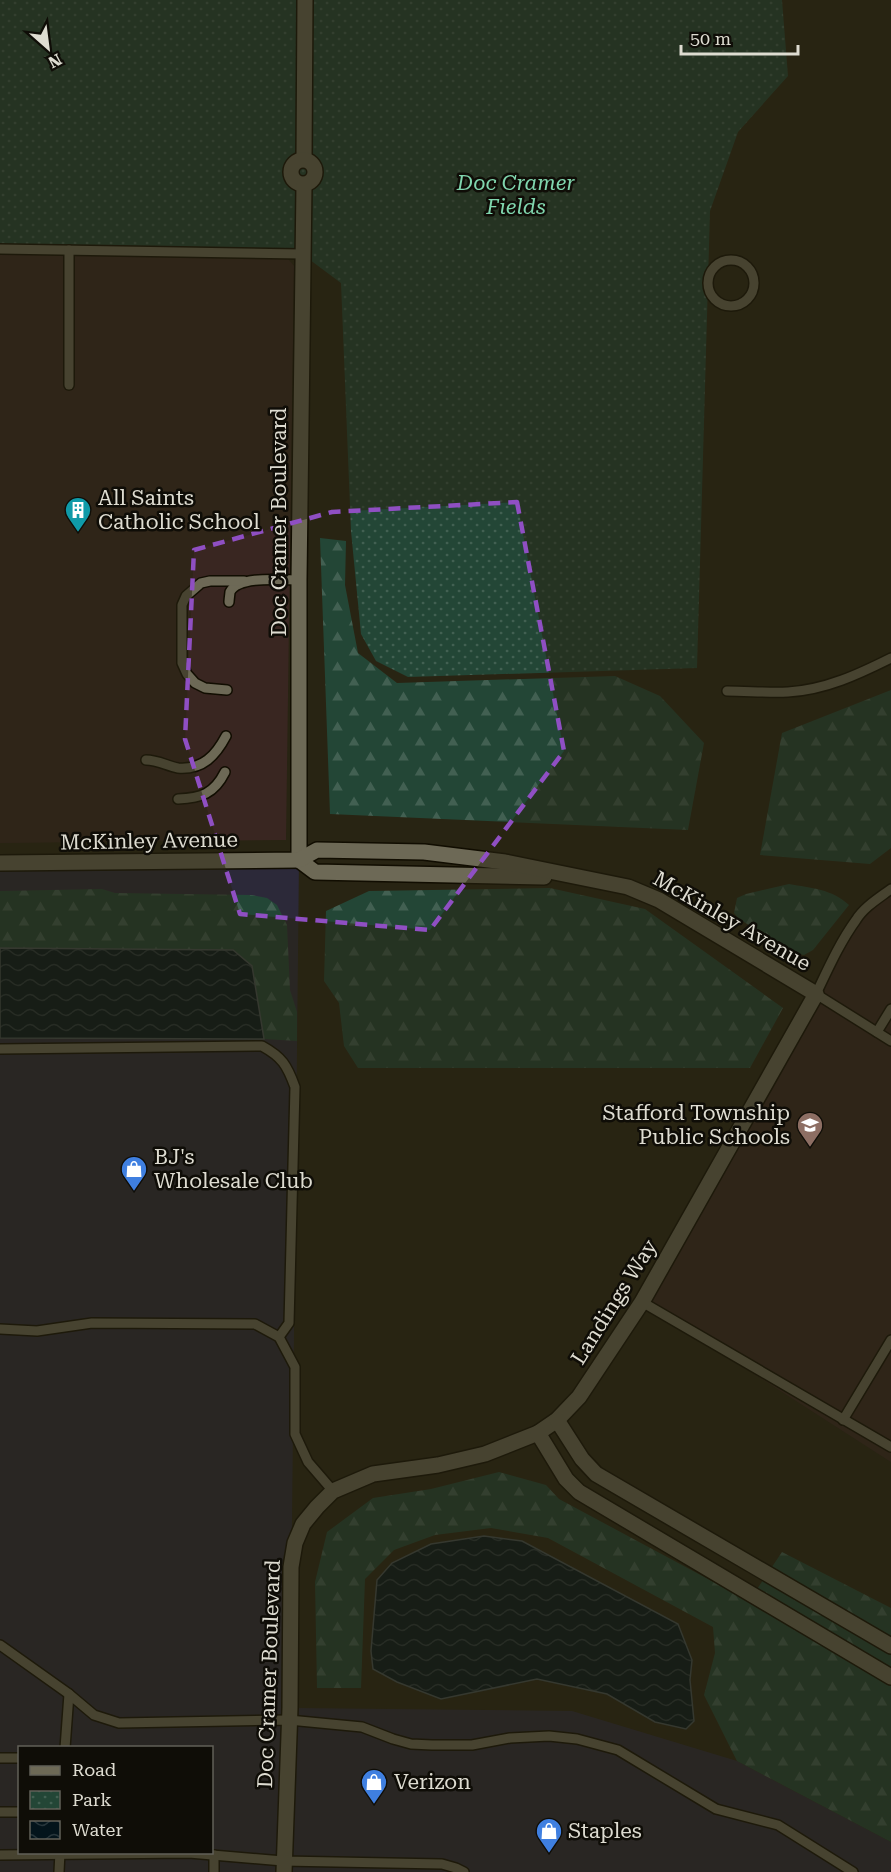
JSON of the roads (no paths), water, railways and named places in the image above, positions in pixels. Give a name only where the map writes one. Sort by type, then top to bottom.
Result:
[{"type":"street","name":"Doc Cramer Boulevard","points":[[298,860],[304,185],[293,179],[291,170],[298,161],[304,159],[305,0]]},
{"type":"street","name":"McKinley Avenue","points":[[0,864],[298,860],[317,850],[424,852],[505,862],[628,887],[659,900],[816,994]]},
{"type":"street","name":"McKinley Avenue","points":[[298,860],[315,872],[591,879]]},
{"type":"street","name":"Landings Way","points":[[333,1491],[373,1474],[438,1465],[485,1454],[538,1433],[557,1420],[579,1397],[642,1302],[816,994]]},
{"type":"street","points":[[557,1420],[582,1459],[596,1474],[891,1646]]},
{"type":"street","points":[[538,1433],[566,1479],[579,1492],[891,1677]]},
{"type":"street","name":"Doc Cramer Boulevard","points":[[284,1866],[291,1568],[295,1543],[303,1524],[333,1491]]},
{"type":"street","points":[[710,1569],[722,1548]]},
{"type":"lane","points":[[0,249],[302,254]]},
{"type":"lane","points":[[69,250],[69,385]]},
{"type":"lane","points":[[730,260],[745,264],[754,277],[752,294],[746,300],[732,306],[717,301],[709,288],[709,279],[716,266],[730,260]]},
{"type":"lane","points":[[227,690],[205,688],[195,683],[187,674],[182,663],[182,605],[186,596],[201,583],[210,581],[299,580]]},
{"type":"lane","points":[[229,602],[230,592],[244,581]]},
{"type":"lane","points":[[727,691],[790,692],[817,687],[863,672],[891,658]]},
{"type":"lane","points":[[146,760],[155,760],[178,768],[193,767],[208,760],[218,751],[226,736]]},
{"type":"lane","points":[[178,799],[195,798],[208,792],[219,783],[225,772]]},
{"type":"lane","points":[[891,889],[856,918],[816,994],[891,1041]]},
{"type":"lane","points":[[877,1032],[891,1009]]},
{"type":"lane","points":[[0,1049],[262,1046],[277,1054],[288,1069],[295,1086],[289,1323],[279,1337]]},
{"type":"lane","points":[[642,1302],[891,1447]]},
{"type":"lane","points":[[0,1329],[37,1331],[92,1323],[255,1324],[279,1337],[295,1367],[295,1434],[308,1462],[333,1491]]},
{"type":"lane","points":[[843,1420],[891,1340]]},
{"type":"lane","points":[[2,1648],[69,1694],[94,1715],[119,1723],[289,1720],[362,1727],[411,1744],[472,1745],[510,1738],[549,1736],[577,1739],[618,1750],[716,1809],[778,1825],[854,1872]]},
{"type":"lane","points":[[65,1746],[69,1694]]},
{"type":"lane","points":[[0,1758],[18,1758]]},
{"type":"lane","points":[[0,1812],[18,1812]]},
{"type":"lane","points":[[0,1856],[59,1854],[59,1872]]},
{"type":"lane","points":[[202,1854],[284,1866],[442,1864],[464,1872]]},
{"type":"lane","points":[[214,1855],[214,1872]]},
{"type":"water","points":[[0,948],[233,950],[252,966],[264,1039],[0,1038]]},
{"type":"water","points":[[484,1536],[522,1541],[678,1624],[692,1660],[690,1680],[694,1721],[686,1729],[655,1722],[607,1694],[537,1679],[441,1699],[397,1682],[373,1669],[371,1651],[377,1580],[392,1563],[431,1544]]},
{"type":"place","name":"All Saints Catholic School","points":[[78,533]]},
{"type":"place","name":"Stafford Township Public Schools","points":[[810,1148]]},
{"type":"place","name":"BJ's Wholesale Club","points":[[134,1192]]},
{"type":"place","name":"Verizon","points":[[374,1805]]},
{"type":"place","name":"Staples","points":[[549,1854]]},
{"type":"park label","name":"Doc Cramer Fields","points":[[516,195]]}]
